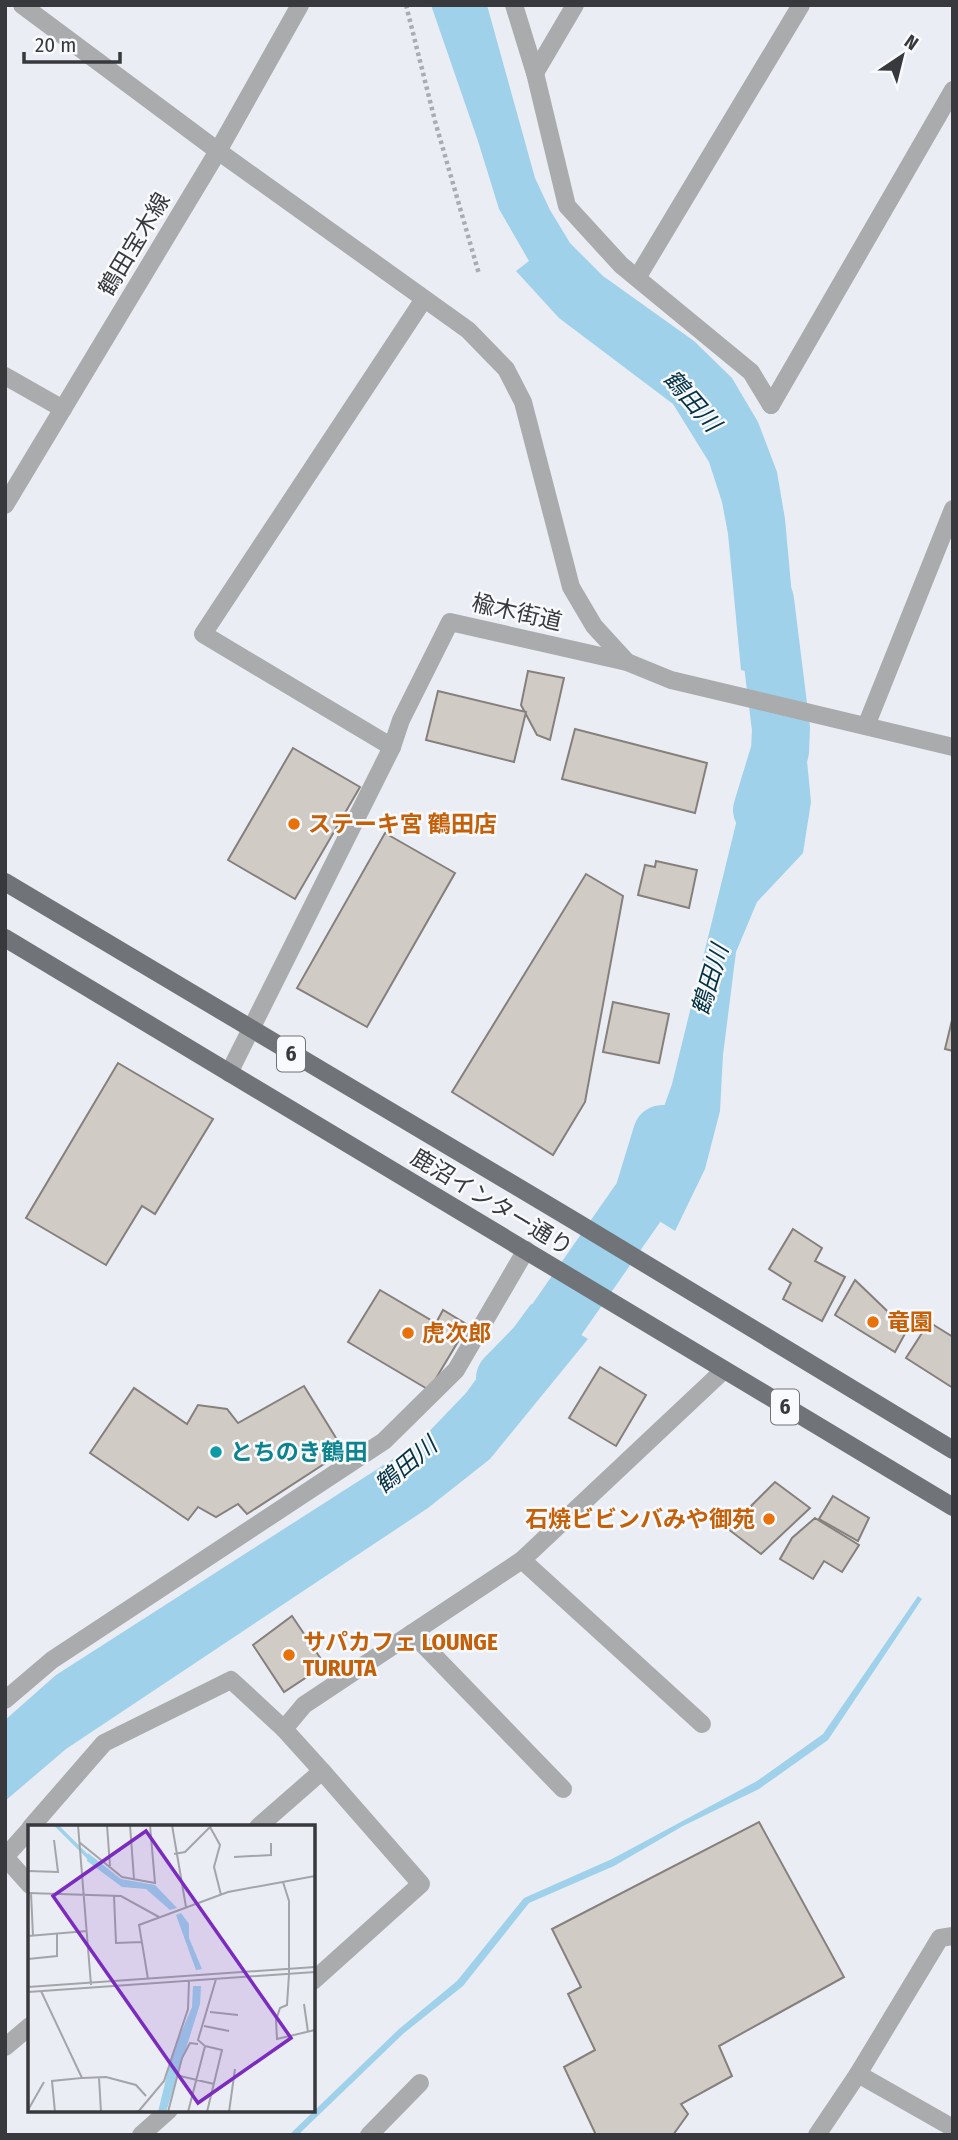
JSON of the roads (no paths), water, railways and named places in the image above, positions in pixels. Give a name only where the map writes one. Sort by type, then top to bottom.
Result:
[{"type":"main road","name":"鹿沼インター通り","points":[[5,882],[953,1450]]},
{"type":"main road","name":"鹿沼インター通り","points":[[5,939],[953,1507]]},
{"type":"street","points":[[22,5],[218,151],[468,330],[506,369],[523,402],[570,587],[594,626],[627,662],[671,680],[953,747]]},
{"type":"street","name":"鶴田宝木線","points":[[5,505],[218,151],[300,5]]},
{"type":"street","points":[[514,5],[535,73],[567,206],[621,265],[751,372],[771,405],[953,90]]},
{"type":"street","points":[[535,73],[575,5]]},
{"type":"street","points":[[637,278],[801,5]]},
{"type":"street","points":[[229,1073],[392,747],[203,634],[424,299]]},
{"type":"street","points":[[5,376],[63,409]]},
{"type":"street","points":[[866,726],[953,509]]},
{"type":"street","name":"楡木街道","points":[[392,747],[401,720],[450,622],[627,662]]},
{"type":"street","points":[[5,1700],[52,1660],[384,1441],[456,1370],[526,1250]]},
{"type":"street","points":[[284,1729],[304,1705],[522,1560],[724,1370]]},
{"type":"street","points":[[522,1560],[702,1724]]},
{"type":"street","points":[[412,1633],[563,1789]]},
{"type":"street","points":[[34,1825],[104,1743],[231,1680],[284,1729],[421,1884],[315,1979]]},
{"type":"street","points":[[260,1825],[321,1771]]},
{"type":"street","points":[[28,1831],[5,1857],[28,1883]]},
{"type":"street","points":[[817,2135],[858,2074],[940,1938],[953,1936]]},
{"type":"street","points":[[5,2047],[28,2028]]},
{"type":"street","points":[[858,2074],[953,2128]]},
{"type":"street","points":[[369,2135],[420,2083]]},
{"type":"street","points":[[141,2135],[167,2112]]},
{"type":"water","points":[[431,5],[487,5],[535,178],[570,243],[603,276],[694,341],[732,378],[758,422],[777,472],[785,519],[800,684],[741,670],[728,534],[722,502],[709,462],[673,404],[559,318],[516,271],[529,261],[499,209]]},
{"type":"water","points":[[759,730],[805,740],[811,802],[803,853],[757,902],[736,952],[723,1055],[720,1111],[705,1169],[675,1231],[628,1201],[672,1084]]},
{"type":"water","points":[[531,1304],[588,1339],[490,1459],[428,1508],[66,1749],[5,1801],[5,1720],[56,1675],[418,1443],[466,1393]]},
{"type":"water","points":[[918,1596],[922,1599],[828,1740],[759,1789],[683,1826],[614,1866],[529,1903],[463,1986],[404,2033],[298,2135],[289,2135],[399,2029],[457,1981],[524,1898],[612,1859],[757,1781],[823,1734]]},
{"type":"waterway","name":"鶴田川","points":[[762,810],[780,751],[781,729],[765,600]]},
{"type":"waterway","name":"鶴田川","points":[[505,1378],[551,1331],[643,1196],[662,1134]]},
{"type":"place","name":"ステーキ宮 鶴田店","points":[[294,824]]},
{"type":"place","name":"竜園","points":[[873,1322]]},
{"type":"place","name":"虎次郎","points":[[408,1333]]},
{"type":"place","name":"とちのき鶴田","points":[[216,1452]]},
{"type":"place","name":"石焼ビビンバみや御苑","points":[[769,1519]]},
{"type":"place","name":"サパカフェ LOUNGE TURUTA","points":[[289,1655]]}]
